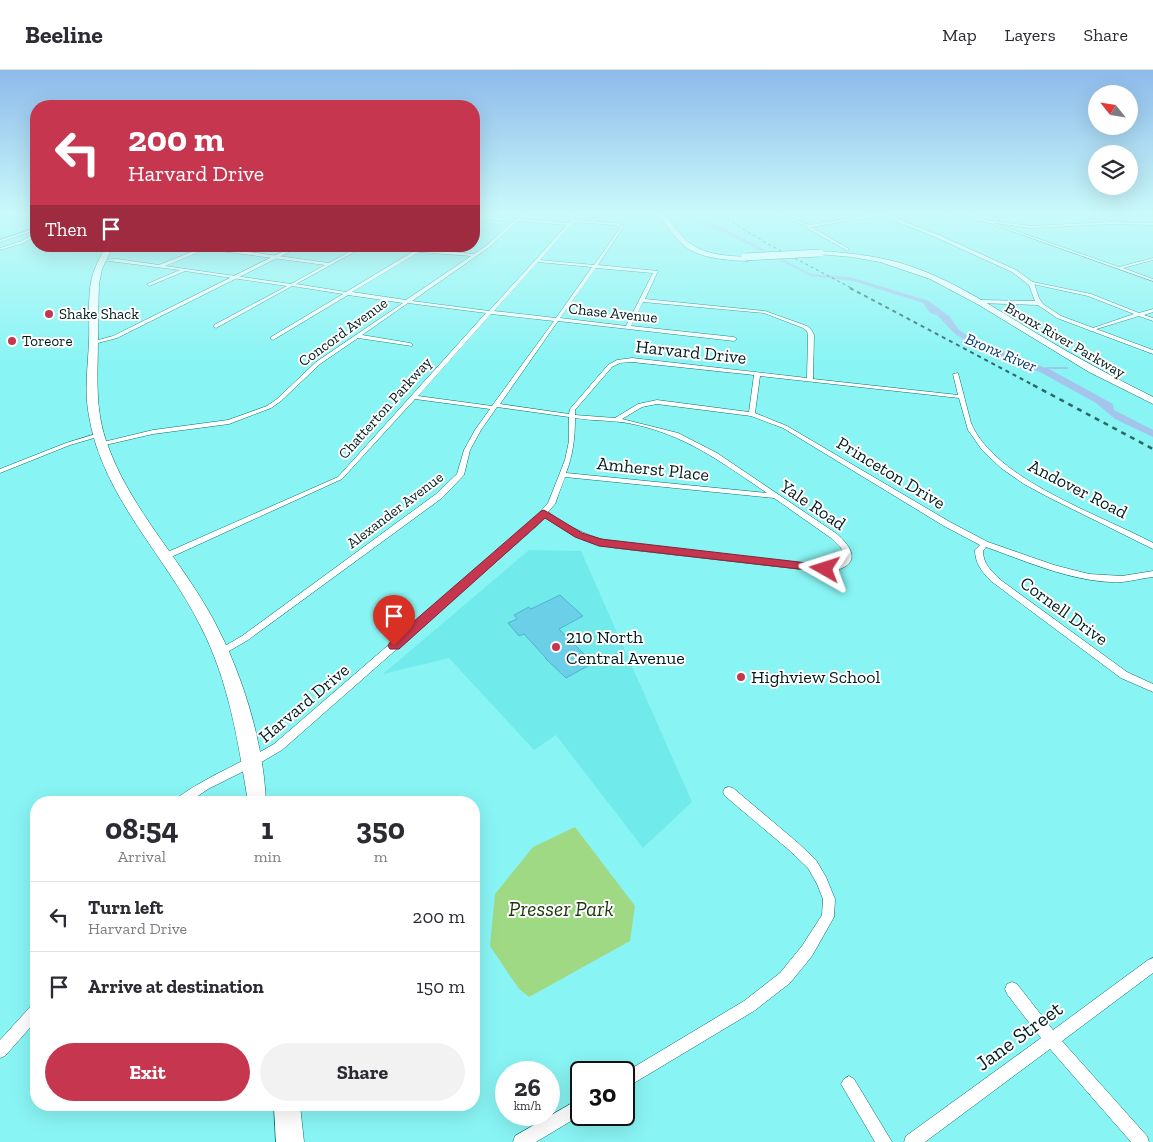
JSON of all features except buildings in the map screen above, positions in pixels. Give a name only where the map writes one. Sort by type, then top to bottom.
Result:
[{"type":"main road","points":[[102,263],[96,278],[93,357],[93,408],[100,439],[109,463],[124,491],[189,591],[221,652],[239,705],[252,762],[256,796]]},
{"type":"main road","name":"Bronx River Parkway","points":[[881,263],[928,277],[1079,367],[1153,406]]},
{"type":"main road","name":"Bronx River Parkway","points":[[891,263],[905,266],[940,280],[1078,362],[1153,401]]},
{"type":"main road","points":[[287,1111],[290,1142]]},
{"type":"street","name":"Chase Avenue","points":[[139,263],[406,302],[734,339]]},
{"type":"street","points":[[160,266],[167,263]]},
{"type":"street","points":[[94,342],[115,337],[264,263]]},
{"type":"street","points":[[322,263],[329,264]]},
{"type":"street","points":[[273,338],[396,263]]},
{"type":"street","name":"Concord Avenue","points":[[0,471],[68,444],[220,424],[263,411],[279,400],[318,363],[462,263]]},
{"type":"street","name":"Chatterton Parkway","points":[[166,556],[336,481],[535,263]]},
{"type":"street","points":[[561,263],[655,271],[656,274],[628,327]]},
{"type":"street","name":"Alexander Avenue","points":[[221,652],[245,638],[450,487],[462,472],[464,456],[470,444],[597,263]]},
{"type":"street","points":[[996,263],[1030,282],[1089,295],[1153,320]]},
{"type":"street","points":[[1104,263],[1153,280]]},
{"type":"street","points":[[1118,268],[1137,263]]},
{"type":"street","points":[[216,326],[329,264]]},
{"type":"street","points":[[150,285],[184,270]]},
{"type":"street","points":[[1030,282],[1039,303],[1055,315],[1153,352]]},
{"type":"street","points":[[642,300],[760,312],[775,315],[802,326],[810,333],[810,380]]},
{"type":"street","points":[[979,302],[1039,303]]},
{"type":"street","points":[[1092,330],[1153,310]]},
{"type":"street","points":[[356,336],[410,345]]},
{"type":"street","name":"Harvard Drive","points":[[188,796],[210,781],[252,762],[278,747],[544,513],[553,499],[571,448],[574,408],[610,366],[619,361],[632,360],[962,397]]},
{"type":"street","points":[[752,414],[758,374]]},
{"type":"street","name":"Andover Road","points":[[956,374],[970,426],[974,434],[1004,466],[1041,490],[1153,546]]},
{"type":"street","points":[[413,397],[495,406]]},
{"type":"street","name":"Princeton Drive","points":[[616,420],[640,405],[657,402],[752,414],[785,427],[948,524],[986,544],[1089,577],[1122,579],[1153,574]]},
{"type":"street","name":"Yale Road","points":[[495,406],[653,426],[686,438],[751,479],[773,496],[840,540],[848,552],[846,563],[838,568],[825,569],[607,544],[579,535],[544,513]]},
{"type":"street","name":"Amherst Place","points":[[563,474],[773,496]]},
{"type":"street","points":[[740,492],[751,479]]},
{"type":"street","name":"Cornell Drive","points":[[986,544],[979,550],[979,558],[985,569],[1003,586],[1124,675],[1153,688]]},
{"type":"street","points":[[635,1074],[749,1006],[785,978],[807,951],[828,917],[829,899],[822,881],[812,864],[729,792]]},
{"type":"street","name":"Jane Street","points":[[912,1142],[1153,965]]},
{"type":"street","points":[[1012,989],[1051,1039],[1141,1142]]},
{"type":"street","points":[[0,1051],[30,1018]]},
{"type":"street","points":[[848,1084],[884,1142]]},
{"type":"street","points":[[521,1142],[570,1113]]},
{"type":"shaded area","points":[[529,550],[581,551],[692,802],[643,848],[556,735],[534,750],[449,658],[383,674]]},
{"type":"green space","name":"Presser Park","points":[[575,827],[635,906],[630,941],[529,997],[519,989],[490,946],[495,894],[533,847]]},
{"type":"water","name":"Bronx River","points":[[785,263],[790,263],[811,274],[850,277],[929,301],[950,317],[959,330],[968,336],[990,348],[1049,369],[1113,404],[1114,410],[1153,430],[1153,437],[1115,419],[1096,403],[1040,372],[988,352],[956,335],[937,315],[930,313],[923,303],[853,281],[811,276]]},
{"type":"waterway","points":[[1044,370],[1047,368],[1067,368]]},
{"type":"railway","points":[[804,263],[853,289]]},
{"type":"railway","points":[[850,288],[1035,386]]},
{"type":"railway","points":[[1033,385],[1153,449]]},
{"type":"place","name":"Shake Shack","points":[[49,314]]},
{"type":"place","name":"Toreore","points":[[12,341]]},
{"type":"place","name":"210 North Central Avenue","points":[[556,647]]},
{"type":"place","name":"Highview School","points":[[741,677]]},
{"type":"route","points":[[394,646],[544,513],[579,535],[593,541],[825,569]]}]
